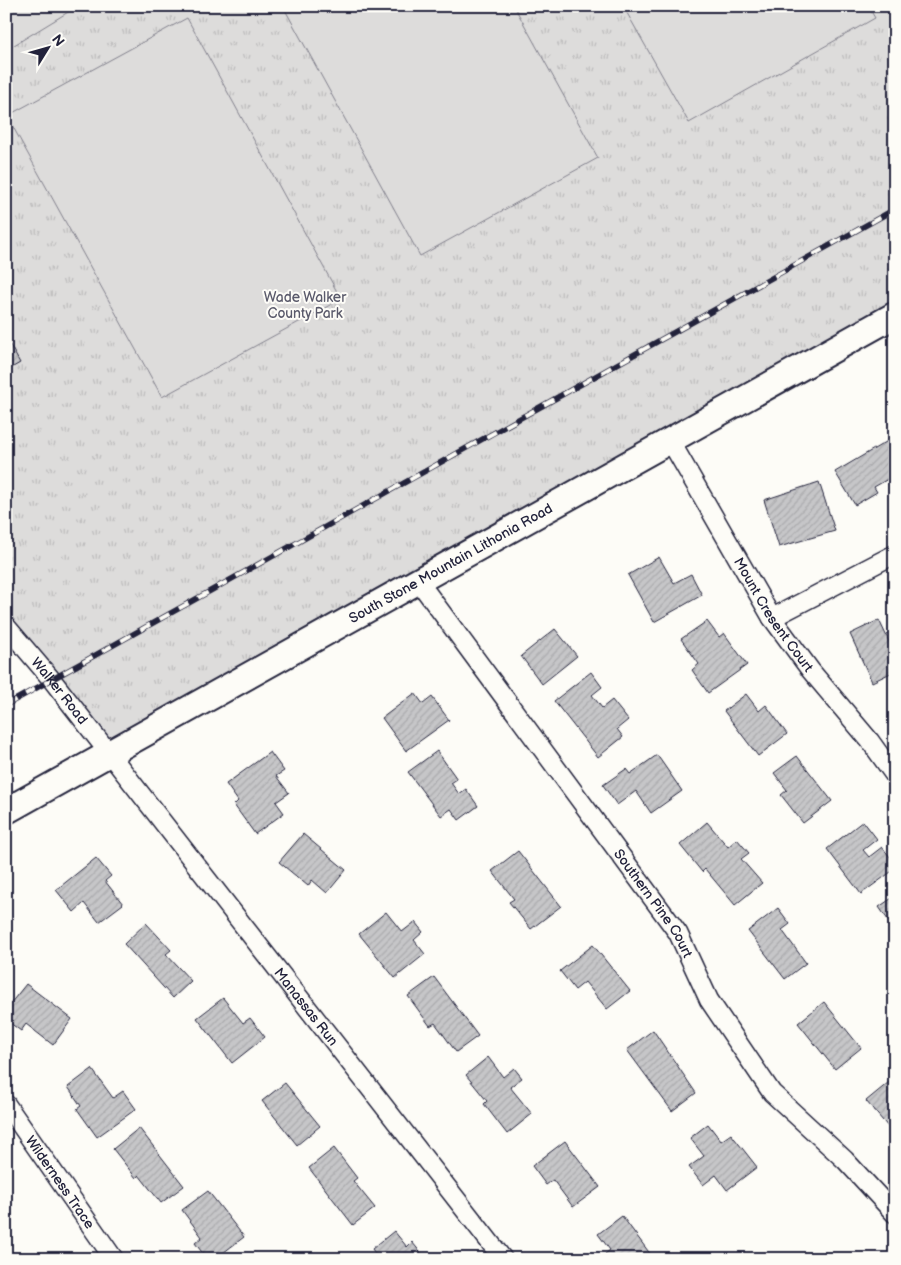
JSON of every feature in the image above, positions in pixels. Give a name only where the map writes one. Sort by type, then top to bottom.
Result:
[{"type":"main road","name":"South Stone Mountain Lithonia Road","points":[[6,811],[110,755],[895,315]]},
{"type":"street","name":"Mount Cresent Court","points":[[671,442],[772,618],[811,671],[870,742],[895,776]]},
{"type":"street","points":[[772,618],[895,554]]},
{"type":"street","name":"Southern Pine Court","points":[[419,582],[678,933],[709,1000],[772,1093],[845,1160],[895,1214]]},
{"type":"street","name":"Walker Road","points":[[8,630],[110,755]]},
{"type":"street","name":"Manassas Run","points":[[110,755],[503,1259]]},
{"type":"street","name":"Wilderness Trace","points":[[6,1104],[114,1259]]},
{"type":"green space","name":"Wade Walker County Park","points":[[6,6],[895,6],[895,331],[252,670],[106,756],[6,632]]},
{"type":"green space","points":[[6,6],[78,6],[6,50]]},
{"type":"green space","points":[[283,6],[514,6],[598,158],[420,256]]},
{"type":"green space","points":[[623,6],[868,6],[875,18],[689,123]]},
{"type":"green space","points":[[187,18],[341,299],[162,397],[7,116]]},
{"type":"building","points":[[6,338],[20,363],[6,371]]},
{"type":"building","points":[[891,439],[895,445],[895,475],[874,487],[877,492],[855,505],[835,472]]},
{"type":"building","points":[[819,482],[835,531],[779,547],[764,500]]},
{"type":"building","points":[[659,557],[674,583],[691,574],[702,595],[654,622],[628,575]]},
{"type":"building","points":[[879,620],[895,654],[895,671],[872,682],[850,634]]},
{"type":"building","points":[[707,621],[719,637],[724,633],[747,665],[708,693],[692,670],[699,664],[681,639]]},
{"type":"building","points":[[555,629],[577,656],[542,684],[521,656]]},
{"type":"building","points":[[591,672],[602,687],[592,695],[602,708],[612,700],[628,720],[617,729],[623,737],[598,757],[554,701]]},
{"type":"building","points":[[415,693],[423,704],[432,697],[449,720],[406,751],[382,718]]},
{"type":"building","points":[[746,694],[759,711],[766,705],[787,734],[758,756],[724,711]]},
{"type":"building","points":[[437,751],[457,779],[451,783],[459,794],[466,789],[478,806],[459,820],[451,809],[441,816],[408,772]]},
{"type":"building","points":[[270,752],[284,771],[276,776],[289,793],[276,802],[284,813],[255,834],[234,805],[238,801],[226,784]]},
{"type":"building","points":[[657,755],[682,791],[651,813],[636,791],[617,805],[603,785],[626,769],[630,774]]},
{"type":"building","points":[[797,756],[832,801],[803,823],[781,795],[787,790],[774,773]]},
{"type":"building","points":[[863,821],[877,839],[863,850],[869,857],[882,847],[895,863],[895,869],[861,894],[827,849]]},
{"type":"building","points":[[707,822],[728,847],[737,839],[749,853],[741,859],[762,883],[735,905],[705,869],[702,872],[680,845]]},
{"type":"building","points":[[303,834],[346,870],[327,893],[312,880],[308,886],[279,862]]},
{"type":"building","points":[[518,851],[561,906],[531,929],[509,902],[514,899],[492,871]]},
{"type":"building","points":[[96,858],[111,876],[105,881],[123,904],[99,922],[84,903],[74,912],[56,890]]},
{"type":"building","points":[[895,896],[895,930],[879,907]]},
{"type":"building","points":[[778,908],[790,924],[782,930],[806,963],[785,979],[748,931]]},
{"type":"building","points":[[386,912],[402,932],[415,922],[423,932],[414,940],[425,954],[395,978],[359,934]]},
{"type":"building","points":[[146,923],[171,950],[166,954],[191,981],[173,998],[124,944]]},
{"type":"building","points":[[593,945],[630,991],[607,1009],[585,982],[575,990],[560,971]]},
{"type":"building","points":[[434,977],[478,1036],[456,1052],[435,1023],[430,1026],[408,996]]},
{"type":"building","points":[[26,984],[72,1019],[53,1045],[26,1024],[21,1031],[6,1020],[6,1009]]},
{"type":"building","points":[[223,998],[243,1023],[250,1018],[265,1037],[232,1063],[197,1018]]},
{"type":"building","points":[[824,1002],[861,1048],[835,1069],[798,1023]]},
{"type":"building","points":[[653,1030],[696,1093],[672,1111],[627,1050]]},
{"type":"building","points":[[488,1057],[503,1077],[514,1068],[522,1078],[510,1087],[532,1114],[507,1134],[484,1104],[487,1101],[466,1075]]},
{"type":"building","points":[[92,1069],[113,1098],[123,1091],[136,1109],[97,1137],[77,1109],[81,1106],[68,1087]]},
{"type":"building","points":[[895,1079],[895,1135],[866,1101]]},
{"type":"building","points":[[285,1083],[320,1126],[297,1145],[262,1101]]},
{"type":"building","points":[[708,1124],[721,1141],[731,1134],[757,1167],[727,1190],[716,1175],[703,1185],[689,1167],[704,1156],[690,1138]]},
{"type":"building","points":[[139,1128],[184,1186],[161,1203],[139,1175],[136,1178],[113,1149]]},
{"type":"building","points":[[565,1141],[600,1187],[573,1207],[553,1180],[546,1185],[532,1166]]},
{"type":"building","points":[[334,1148],[357,1178],[353,1181],[375,1208],[353,1225],[309,1168]]},
{"type":"building","points":[[208,1191],[244,1237],[215,1259],[207,1259],[195,1243],[202,1237],[182,1210]]},
{"type":"building","points":[[622,1216],[654,1259],[608,1259],[605,1254],[610,1250],[598,1234]]},
{"type":"building","points":[[394,1231],[407,1247],[412,1242],[426,1259],[379,1259],[372,1249]]},
{"type":"railway","points":[[6,705],[895,209]]}]
